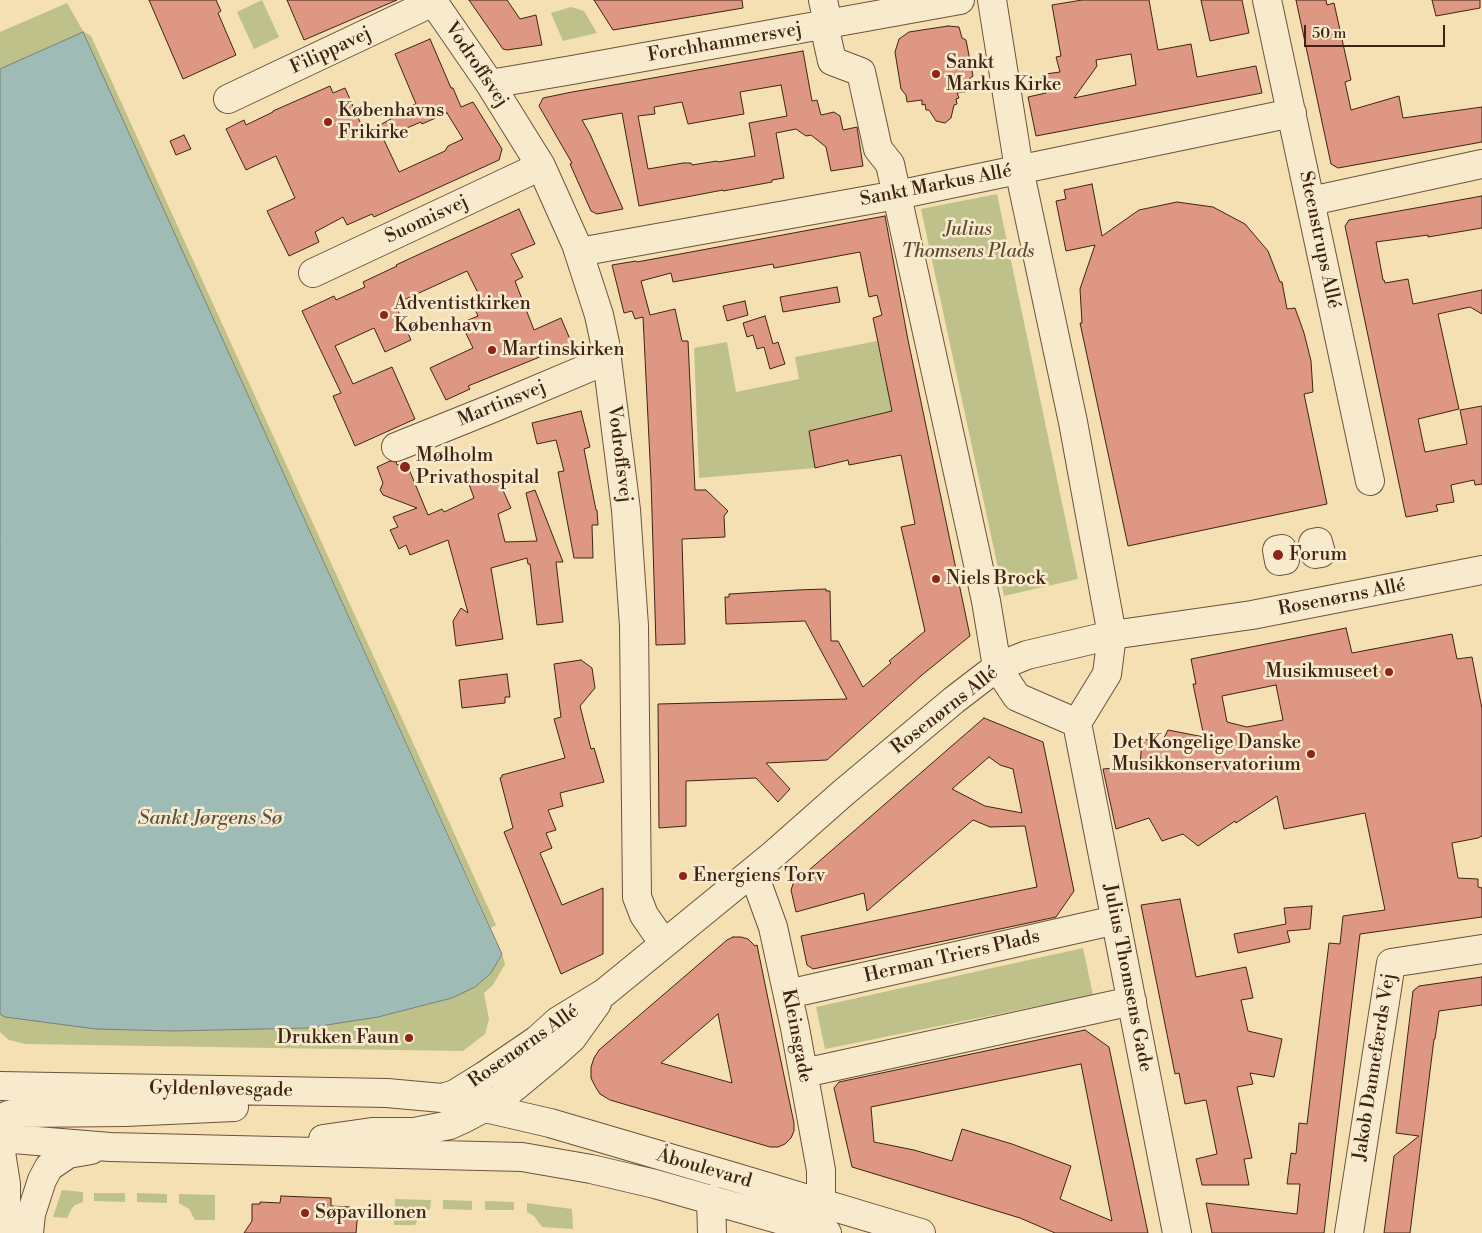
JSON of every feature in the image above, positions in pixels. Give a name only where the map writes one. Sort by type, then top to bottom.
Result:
[{"type":"street","name":"Forchhammersvej","points":[[490,84],[568,71],[825,16],[960,0]]},
{"type":"street","points":[[825,16],[832,61],[861,72],[878,149],[890,164],[986,601],[997,667],[1017,697],[1077,723],[1107,674],[1112,635],[1073,422],[1019,169],[992,0]]},
{"type":"street","name":"Steenstrups Allé","points":[[1267,0],[1370,481]]},
{"type":"street","name":"Vodroffsvej","points":[[433,1],[490,84],[541,166],[579,252],[599,315],[607,360],[626,510],[634,626],[637,897],[644,915],[664,944]]},
{"type":"street","name":"Filippavej","points":[[228,99],[433,1]]},
{"type":"street","name":"Sankt Markus Allé","points":[[579,252],[897,195],[1292,113]]},
{"type":"street","points":[[1311,201],[1482,164]]},
{"type":"street","name":"Suomisvej","points":[[313,273],[541,166]]},
{"type":"street","name":"Martinsvej","points":[[396,447],[607,360]]},
{"type":"street","name":"Rosenørns Allé","points":[[442,1098],[455,1094],[484,1076],[537,1040],[558,1021],[604,993],[753,872],[843,793],[954,700],[997,667],[1027,655],[1112,635],[1252,615],[1482,570]]},
{"type":"street","name":"Julius Thomsens Gade","points":[[1077,723],[1178,1233]]},
{"type":"street","name":"Kleinsgade","points":[[753,872],[773,927],[788,994],[821,1170],[821,1204]]},
{"type":"street","name":"Herman Triers Plads","points":[[788,994],[1116,920]]},
{"type":"street","name":"Jakob Dannefærds Vej","points":[[1350,1233],[1391,963],[1482,949]]},
{"type":"street","name":"Rosenørns Allé","points":[[237,1151],[372,1132],[414,1132],[450,1125],[487,1108],[517,1086],[572,1038],[604,993]]},
{"type":"street","points":[[804,1073],[1132,1001]]},
{"type":"street","name":"Gyldenløvesgade","points":[[0,1086],[387,1093],[442,1098]]},
{"type":"street","points":[[0,1120],[16,1113],[125,1112],[240,1107],[331,1092]]},
{"type":"street","name":"Åboulevard","points":[[442,1098],[550,1123],[921,1233]]},
{"type":"street","points":[[0,1138],[110,1148],[237,1151]]},
{"type":"street","points":[[0,1146],[6,1184],[3,1233]]},
{"type":"street","points":[[29,1233],[32,1214],[42,1180],[49,1167],[68,1154],[110,1148]]},
{"type":"street","name":"Åboulevard","points":[[237,1151],[438,1154],[522,1157],[544,1160],[600,1171],[711,1199],[828,1233]]},
{"type":"street","points":[[711,1199],[712,1233]]},
{"type":"green space","points":[[262,0],[279,37],[254,49],[237,12]]},
{"type":"green space","points":[[67,3],[83,31],[91,36],[496,925],[491,928],[83,32],[0,69],[0,32]]},
{"type":"green space","points":[[571,7],[584,11],[597,33],[563,41],[551,13]]},
{"type":"green space","name":"Julius Thomsens Plads","points":[[997,194],[1078,579],[1004,596],[921,209]]},
{"type":"green space","points":[[877,341],[893,415],[886,412],[809,431],[815,468],[699,478],[694,348],[727,342],[736,392],[799,379],[795,357]]},
{"type":"green space","points":[[1083,948],[1093,995],[825,1049],[816,1007]]},
{"type":"green space","points":[[502,954],[505,964],[493,985],[484,993],[489,1019],[485,1034],[463,1051],[25,1044],[9,1040],[0,1032],[0,1014],[5,1017],[96,1029],[173,1031],[307,1028],[378,1017],[452,998],[491,973]]},
{"type":"green space","points":[[62,1190],[83,1192],[83,1202],[72,1208],[67,1218],[53,1217]]},
{"type":"green space","points":[[94,1193],[125,1193],[125,1202],[94,1201]]},
{"type":"green space","points":[[137,1193],[167,1194],[167,1203],[137,1202]]},
{"type":"green space","points":[[179,1194],[215,1195],[215,1220],[195,1220],[189,1209],[179,1203]]},
{"type":"green space","points":[[395,1199],[431,1200],[430,1209],[420,1216],[415,1225],[394,1225]]},
{"type":"green space","points":[[443,1200],[472,1201],[472,1210],[443,1209]]},
{"type":"green space","points":[[485,1201],[514,1202],[514,1210],[485,1210]]},
{"type":"green space","points":[[527,1203],[572,1209],[573,1229],[542,1227],[534,1216],[527,1212]]},
{"type":"water","name":"Sankt Jørgens Sø","points":[[83,32],[502,954],[491,973],[475,987],[452,998],[378,1017],[307,1028],[173,1031],[96,1029],[5,1017],[0,1014],[0,69]]},
{"type":"building","points":[[149,0],[216,0],[221,11],[218,13],[236,55],[183,79]]},
{"type":"building","points":[[287,0],[397,0],[304,40]]},
{"type":"building","points":[[469,0],[507,0],[520,19],[536,15],[542,45],[503,49]]},
{"type":"building","points":[[594,0],[742,0],[743,8],[613,30]]},
{"type":"building","points":[[1082,0],[1149,0],[1158,50],[1191,44],[1197,77],[1256,66],[1262,93],[1036,136],[1028,97],[1046,93],[1039,81],[1045,74],[1060,72],[1056,57],[1061,56],[1052,5]],"holes":[[[1131,54],[1136,85],[1074,98],[1097,66],[1096,60]]]},
{"type":"building","points":[[1201,0],[1242,0],[1249,33],[1210,41]]},
{"type":"building","points":[[1296,0],[1326,0],[1327,5],[1334,3],[1351,80],[1345,82],[1351,110],[1399,96],[1403,118],[1482,107],[1482,142],[1338,168],[1331,164]]},
{"type":"building","points":[[1432,0],[1480,0],[1480,8],[1436,16]]},
{"type":"building","name":"Sankt Markus Kirke","points":[[948,26],[959,27],[962,38],[966,40],[973,76],[969,79],[971,91],[957,93],[959,98],[956,99],[957,104],[954,105],[951,118],[945,123],[936,121],[929,110],[926,110],[925,104],[922,105],[922,100],[907,102],[906,95],[901,89],[895,52],[899,39],[909,32]]},
{"type":"building","points":[[430,39],[461,107],[473,102],[502,149],[499,160],[374,217],[372,214],[347,225],[343,217],[315,232],[319,242],[289,256],[267,211],[295,198],[276,156],[246,170],[226,129],[244,120],[246,125],[330,86],[333,93],[345,88],[365,133],[390,118],[415,107],[413,105],[416,104],[395,54]],"holes":[[[447,113],[463,139],[448,146],[445,151],[399,172],[383,138]]]},
{"type":"building","points":[[803,51],[812,101],[817,100],[821,115],[834,112],[840,116],[843,130],[857,127],[863,166],[831,171],[826,147],[811,135],[806,136],[796,129],[776,133],[784,178],[772,180],[772,182],[639,206],[622,113],[582,120],[623,209],[597,214],[591,211],[570,164],[572,163],[539,106],[543,98]],"holes":[[[781,85],[787,116],[749,123],[755,156],[692,165],[691,163],[683,163],[648,169],[638,116],[655,114],[654,107],[682,102],[688,124],[744,114],[740,92]]]},
{"type":"building","points":[[184,135],[191,149],[176,155],[170,141]]},
{"type":"building","name":"Forum","points":[[1092,184],[1102,236],[1139,210],[1177,202],[1213,207],[1245,224],[1268,251],[1280,282],[1282,282],[1287,309],[1295,308],[1311,361],[1313,392],[1304,394],[1327,504],[1128,546],[1080,323],[1082,323],[1080,289],[1095,245],[1066,251],[1056,201],[1066,199],[1064,190]]},
{"type":"building","points":[[1482,196],[1482,228],[1428,237],[1428,235],[1376,242],[1383,280],[1385,283],[1408,279],[1413,304],[1482,290],[1482,314],[1470,307],[1438,314],[1459,409],[1418,419],[1425,452],[1467,444],[1460,410],[1482,406],[1482,484],[1475,485],[1474,480],[1451,485],[1454,502],[1436,505],[1438,511],[1406,517],[1345,226],[1349,220]]},
{"type":"building","points":[[519,209],[535,244],[511,254],[523,277],[515,281],[534,330],[561,318],[572,344],[468,386],[470,389],[446,400],[430,368],[473,348],[461,323],[478,316],[472,303],[481,299],[467,271],[395,304],[411,340],[385,352],[374,328],[335,346],[353,384],[392,367],[415,419],[355,446],[333,396],[341,393],[302,311],[334,296],[336,300],[365,287],[363,282],[396,265]]},
{"type":"building","points":[[885,216],[908,340],[970,636],[922,675],[827,760],[766,763],[790,789],[778,802],[756,778],[686,781],[686,826],[659,828],[658,704],[847,699],[805,621],[726,624],[725,597],[729,597],[729,594],[826,589],[826,591],[830,591],[831,641],[838,641],[863,687],[891,663],[889,661],[925,631],[901,527],[915,524],[901,455],[849,465],[848,460],[815,468],[809,431],[892,411],[873,318],[882,315],[877,295],[869,297],[860,252],[774,268],[773,264],[673,282],[671,273],[641,281],[650,315],[675,309],[682,341],[688,341],[695,490],[706,490],[728,511],[724,516],[725,537],[682,539],[685,644],[656,645],[651,480],[643,317],[635,319],[632,311],[624,313],[612,265]]},
{"type":"building","points":[[837,287],[840,302],[783,312],[780,297]]},
{"type":"building","points":[[745,301],[748,315],[727,321],[723,306]]},
{"type":"building","points":[[765,316],[773,344],[778,342],[785,364],[770,369],[764,347],[757,349],[753,335],[747,337],[743,323]]},
{"type":"building","points":[[581,411],[590,447],[584,449],[597,510],[598,525],[592,525],[593,558],[574,558],[558,472],[564,471],[556,440],[537,444],[532,423]]},
{"type":"building","points":[[390,461],[396,462],[397,465],[406,462],[428,515],[442,509],[444,512],[474,498],[469,484],[495,473],[511,508],[498,514],[505,542],[537,541],[526,493],[535,490],[563,562],[556,562],[563,622],[537,625],[530,564],[528,564],[527,558],[491,568],[503,639],[456,646],[453,621],[461,608],[468,613],[448,540],[410,555],[406,545],[399,549],[390,530],[398,527],[393,517],[417,508],[383,495],[380,490],[383,483],[377,467]]},
{"type":"building","name":"Det Kongelige Danske Musikkonservatorium","points":[[1346,628],[1352,653],[1452,634],[1457,659],[1472,657],[1482,709],[1482,836],[1452,843],[1458,878],[1478,879],[1478,887],[1482,888],[1482,917],[1360,934],[1324,1233],[1212,1233],[1206,1203],[1297,1214],[1300,1184],[1287,1184],[1291,1153],[1296,1154],[1299,1123],[1307,1124],[1329,943],[1340,944],[1343,916],[1385,910],[1365,813],[1284,829],[1277,796],[1198,846],[1183,834],[1162,841],[1149,818],[1116,829],[1103,769],[1140,766],[1142,739],[1162,742],[1168,730],[1204,737],[1193,684],[1196,684],[1191,659]],"holes":[[[1276,685],[1283,720],[1247,727],[1227,722],[1222,696]]]},
{"type":"building","points":[[581,660],[592,668],[595,688],[580,706],[591,749],[594,748],[604,782],[560,793],[563,806],[548,810],[556,830],[546,833],[552,848],[540,853],[562,905],[603,888],[603,954],[561,974],[504,832],[513,828],[500,778],[502,775],[565,758],[554,719],[561,717],[554,664]]},
{"type":"building","points":[[507,674],[510,697],[505,697],[505,703],[462,708],[459,680]]},
{"type":"building","points":[[984,718],[1043,742],[1074,891],[1056,917],[813,969],[807,965],[801,936],[1037,887],[1025,826],[990,827],[973,820],[867,911],[864,893],[796,912],[791,890],[793,884]],"holes":[[[989,757],[1000,765],[1013,769],[1022,813],[985,806],[952,789]]]},
{"type":"building","points":[[1180,899],[1196,977],[1246,967],[1253,998],[1241,1000],[1248,1031],[1282,1039],[1274,1077],[1250,1073],[1253,1084],[1237,1087],[1252,1158],[1244,1159],[1249,1185],[1202,1185],[1196,1159],[1217,1154],[1206,1100],[1185,1104],[1179,1073],[1175,1074],[1141,905]]},
{"type":"building","points":[[1312,906],[1310,929],[1287,931],[1290,942],[1238,953],[1234,934],[1286,924],[1284,908]]},
{"type":"building","points":[[733,937],[741,937],[748,939],[755,946],[757,945],[794,1123],[794,1131],[791,1138],[785,1144],[778,1147],[770,1147],[610,1100],[600,1094],[591,1078],[591,1067],[599,1050],[727,940]],"holes":[[[718,1014],[732,1083],[661,1063]]]},
{"type":"building","points":[[1482,977],[1482,1005],[1439,1011],[1410,1233],[1384,1233],[1394,1156],[1419,1136],[1396,1133],[1413,991],[1419,986]]},
{"type":"building","points":[[1085,1030],[1109,1047],[1148,1233],[1055,1233],[1020,1218],[852,1167],[834,1088],[839,1082]],"holes":[[[1081,1064],[1112,1221],[1060,1199],[1071,1166],[1012,1144],[962,1129],[952,1161],[914,1150],[874,1142],[871,1107]]]},
{"type":"building","name":"Søpavillonen","points":[[281,1196],[331,1198],[331,1206],[350,1207],[350,1210],[358,1210],[356,1233],[244,1233],[252,1221],[252,1204],[260,1204],[260,1202],[280,1203]]},
{"type":"place","name":"Sankt Markus Kirke","points":[[936,74]]},
{"type":"place","name":"Københavns Frikirke","points":[[328,122]]},
{"type":"place","name":"Adventistkirken København","points":[[384,315]]},
{"type":"place","name":"Martinskirken","points":[[492,350]]},
{"type":"place","name":"Mølholm Privathospital","points":[[405,467]]},
{"type":"place","name":"Forum","points":[[1278,555]]},
{"type":"place","name":"Niels Brock","points":[[936,579]]},
{"type":"place","name":"Musikmuseet","points":[[1389,672]]},
{"type":"place","name":"Det Kongelige Danske Musikkonservatorium","points":[[1311,754]]},
{"type":"place","name":"Energiens Torv","points":[[683,876]]},
{"type":"place","name":"Drukken Faun","points":[[409,1038]]},
{"type":"place","name":"Søpavillonen","points":[[305,1213]]}]
